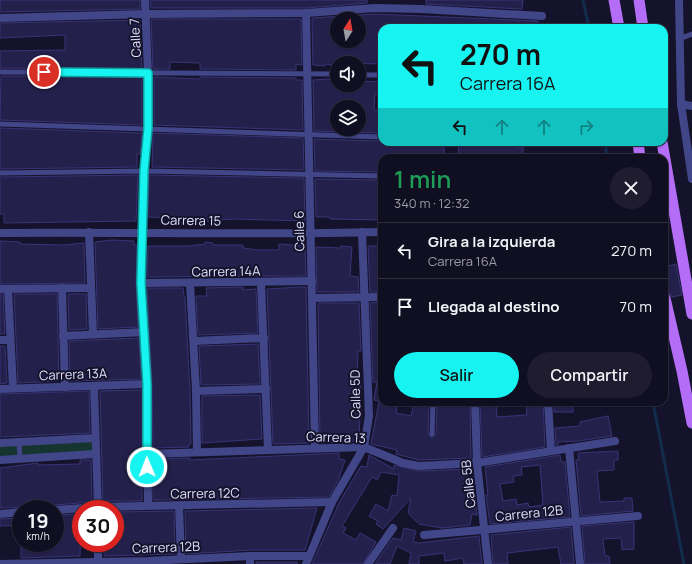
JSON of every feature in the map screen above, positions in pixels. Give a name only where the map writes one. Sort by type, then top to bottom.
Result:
[{"type":"main road","points":[[614,0],[618,24]]},
{"type":"main road","points":[[639,0],[642,24]]},
{"type":"main road","points":[[668,176],[692,314]]},
{"type":"main road","points":[[668,312],[692,423]]},
{"type":"street","name":"Calle 7","points":[[145,0],[148,73],[148,128],[141,232],[141,283],[147,384],[148,506]]},
{"type":"street","points":[[679,0],[681,104],[692,179]]},
{"type":"street","points":[[0,18],[146,14],[306,13],[375,8],[422,8],[542,16]]},
{"type":"street","name":"Calle 6","points":[[306,13],[315,448]]},
{"type":"street","points":[[681,104],[692,106]]},
{"type":"street","points":[[89,232],[93,334]]},
{"type":"street","name":"Carrera 15","points":[[0,233],[141,232],[311,234],[378,232]]},
{"type":"street","name":"Calle 5D","points":[[306,564],[332,502],[364,447],[369,416],[362,232]]},
{"type":"street","name":"Carrera 14A","points":[[141,283],[190,284],[312,281]]},
{"type":"street","points":[[260,282],[264,338],[268,449]]},
{"type":"street","points":[[190,284],[194,341],[197,452]]},
{"type":"street","points":[[62,288],[65,387]]},
{"type":"street","points":[[13,388],[10,340],[4,289],[91,288]]},
{"type":"street","points":[[312,298],[378,297]]},
{"type":"street","points":[[63,336],[145,332]]},
{"type":"street","points":[[194,341],[264,338]]},
{"type":"street","points":[[0,340],[10,340]]},
{"type":"street","name":"Carrera 13A","points":[[0,389],[147,384]]},
{"type":"street","points":[[94,386],[94,438],[98,500]]},
{"type":"street","points":[[196,391],[266,388]]},
{"type":"street","name":"Calle 5B","points":[[475,406],[477,463],[488,564]]},
{"type":"street","points":[[548,406],[551,451]]},
{"type":"street","points":[[0,443],[94,438]]},
{"type":"street","name":"Carrera 13","points":[[147,454],[364,447],[403,462],[419,466],[477,463],[615,441]]},
{"type":"street","points":[[569,448],[580,564]]},
{"type":"street","points":[[0,460],[95,454]]},
{"type":"street","name":"Carrera 12C","points":[[124,507],[332,502]]},
{"type":"street","points":[[179,506],[181,559]]},
{"type":"street","points":[[0,514],[12,513]]},
{"type":"street","name":"Carrera 12B","points":[[424,535],[576,520],[638,516]]},
{"type":"street","points":[[368,564],[393,528]]},
{"type":"street","name":"Carrera 12B","points":[[0,564],[148,562],[181,559],[198,561],[250,560],[309,556]]},
{"type":"lane","points":[[679,39],[692,34]]},
{"type":"lane","points":[[0,72],[330,74]]},
{"type":"lane","points":[[366,74],[378,75]]},
{"type":"lane","points":[[0,124],[378,137]]},
{"type":"lane","points":[[0,173],[144,171],[310,176],[378,176]]},
{"type":"lane","points":[[432,434],[434,406]]},
{"type":"lane","points":[[19,442],[20,459]]},
{"type":"green space","points":[[92,440],[92,451],[0,457],[0,447]]},
{"type":"building","points":[[0,0],[140,0],[140,9],[0,12]]},
{"type":"building","points":[[150,0],[367,0],[367,3],[306,8],[151,8]]},
{"type":"building","points":[[426,0],[523,0],[522,9],[426,4]]},
{"type":"building","points":[[366,15],[538,21],[538,24],[378,24],[378,64],[366,64],[366,56],[330,56],[330,64],[325,64],[325,66],[313,65],[312,18],[330,17],[330,48],[366,48]]},
{"type":"building","points":[[151,19],[301,19],[302,65],[296,64],[296,70],[200,69],[200,63],[170,62],[170,69],[153,69]]},
{"type":"building","points":[[140,20],[142,69],[0,68],[0,51],[65,50],[65,35],[0,38],[0,23]]},
{"type":"building","points":[[1,76],[142,77],[142,125],[0,120]]},
{"type":"building","points":[[154,77],[200,79],[200,77],[296,78],[296,80],[302,80],[303,130],[154,125]]},
{"type":"building","points":[[330,79],[330,92],[366,92],[366,81],[378,82],[378,94],[375,94],[374,110],[378,110],[378,133],[366,133],[366,100],[330,100],[330,131],[314,131],[313,80]]},
{"type":"building","points":[[0,128],[142,133],[140,154],[137,154],[137,167],[0,169]]},
{"type":"building","points":[[153,133],[303,138],[304,170],[152,167]]},
{"type":"building","points":[[314,139],[378,141],[378,146],[444,146],[444,154],[378,154],[378,172],[315,171]]},
{"type":"building","points":[[459,146],[523,147],[523,154],[458,154]]},
{"type":"building","points":[[138,175],[136,221],[4,223],[4,214],[0,214],[0,177]]},
{"type":"building","points":[[149,175],[304,178],[305,221],[234,219],[207,221],[207,219],[148,217]]},
{"type":"building","points":[[315,179],[378,180],[378,220],[330,219],[329,217],[316,217]]},
{"type":"building","points":[[112,240],[134,241],[134,245],[137,245],[136,283],[138,327],[98,329],[95,242]]},
{"type":"building","points":[[0,241],[20,242],[20,244],[63,245],[84,243],[85,283],[0,284]]},
{"type":"building","points":[[205,242],[213,243],[213,245],[243,245],[243,248],[258,250],[279,250],[279,244],[305,246],[306,276],[258,276],[243,274],[243,276],[147,277],[148,246],[189,246],[205,244]]},
{"type":"building","points":[[341,246],[352,247],[350,276],[358,277],[359,292],[317,292],[316,247],[341,248]]},
{"type":"building","points":[[368,246],[378,246],[378,292],[370,292]]},
{"type":"building","points":[[676,264],[682,295],[672,297],[668,292],[668,266]]},
{"type":"building","points":[[243,287],[243,290],[256,289],[258,333],[198,335],[196,296],[207,296],[206,288]]},
{"type":"building","points":[[306,287],[309,443],[273,444],[267,289]]},
{"type":"building","points":[[147,288],[183,288],[185,297],[190,391],[191,444],[189,444],[189,447],[153,448],[152,384]]},
{"type":"building","points":[[0,294],[3,294],[5,334],[0,334]]},
{"type":"building","points":[[14,294],[57,294],[59,381],[18,383]]},
{"type":"building","points":[[68,294],[86,294],[87,329],[69,330]]},
{"type":"building","points":[[378,302],[378,401],[374,400],[377,382],[373,382],[370,303]]},
{"type":"building","points":[[318,303],[359,303],[361,351],[358,351],[357,382],[361,382],[359,442],[341,439],[346,442],[320,443]]},
{"type":"building","points":[[139,338],[141,379],[70,381],[69,341]]},
{"type":"building","points":[[258,344],[260,384],[201,385],[199,346]]},
{"type":"building","points":[[0,346],[5,346],[7,383],[0,384]]},
{"type":"building","points":[[142,390],[142,501],[103,500],[100,391]]},
{"type":"building","points":[[89,391],[90,433],[0,437],[0,394]]},
{"type":"building","points":[[260,395],[262,439],[202,443],[202,396]]},
{"type":"building","points":[[378,406],[397,406],[396,413],[411,416],[413,406],[429,406],[428,434],[432,438],[436,434],[437,406],[470,406],[471,458],[419,460],[396,454],[397,450],[371,444]]},
{"type":"building","points":[[480,406],[496,406],[497,417],[527,415],[526,406],[543,406],[545,447],[482,457]]},
{"type":"building","points":[[554,406],[573,406],[573,412],[554,412]]},
{"type":"building","points":[[608,416],[612,436],[578,441],[558,442],[558,445],[556,445],[555,428],[580,426],[580,422]]},
{"type":"building","points":[[618,451],[618,460],[614,460],[614,470],[597,471],[600,502],[624,501],[624,498],[632,498],[633,511],[581,516],[576,460],[579,460],[578,453]]},
{"type":"building","points":[[339,453],[339,459],[345,460],[338,481],[329,497],[153,500],[153,459],[190,458],[190,460]]},
{"type":"building","points":[[369,455],[394,469],[394,465],[419,471],[470,469],[467,493],[475,495],[477,515],[472,514],[470,525],[442,528],[419,524],[408,513],[411,498],[383,529],[376,524],[378,521],[369,516],[376,504],[388,511],[392,495],[397,496],[399,475],[381,472],[377,480],[372,477],[342,526],[346,528],[343,533],[356,540],[360,533],[376,542],[363,564],[312,564],[340,501],[361,466],[367,467]]},
{"type":"building","points":[[560,455],[561,462],[565,462],[570,517],[490,524],[486,495],[488,495],[485,467]],"holes":[[[540,465],[543,505],[529,507],[528,503],[517,505],[516,499],[503,501],[500,484],[514,482],[513,476],[522,475],[521,467]]]},
{"type":"building","points":[[80,460],[91,460],[92,500],[72,500],[72,504],[64,504],[64,500],[12,500],[12,507],[0,508],[0,468],[38,463],[38,465],[80,464]]},
{"type":"building","points":[[317,508],[305,550],[250,550],[186,554],[185,511]]},
{"type":"building","points":[[174,511],[175,554],[104,556],[104,552],[124,552],[124,512]]},
{"type":"building","points":[[72,514],[72,552],[80,552],[80,556],[21,558],[21,552],[64,552],[64,515]]},
{"type":"building","points":[[12,518],[12,525],[0,526],[0,519]]},
{"type":"building","points":[[634,522],[634,549],[622,550],[621,538],[603,539],[605,556],[609,556],[610,564],[585,564],[582,526]]},
{"type":"building","points":[[571,527],[574,564],[561,564],[558,547],[507,553],[508,564],[493,564],[491,535]]},
{"type":"building","points":[[404,528],[416,531],[413,542],[419,543],[479,536],[482,564],[464,564],[463,558],[445,561],[444,553],[419,556],[419,564],[409,564],[411,553],[397,546],[390,564],[375,564],[393,538],[401,540]]},
{"type":"building","points":[[256,562],[297,562],[297,564],[256,564]]},
{"type":"waterway","points":[[583,0],[588,24]]},
{"type":"waterway","points":[[606,146],[606,154]]},
{"type":"waterway","points":[[654,406],[684,564]]},
{"type":"route","points":[[44,72],[148,73],[148,128],[141,232],[141,283],[147,384],[147,467]]}]
